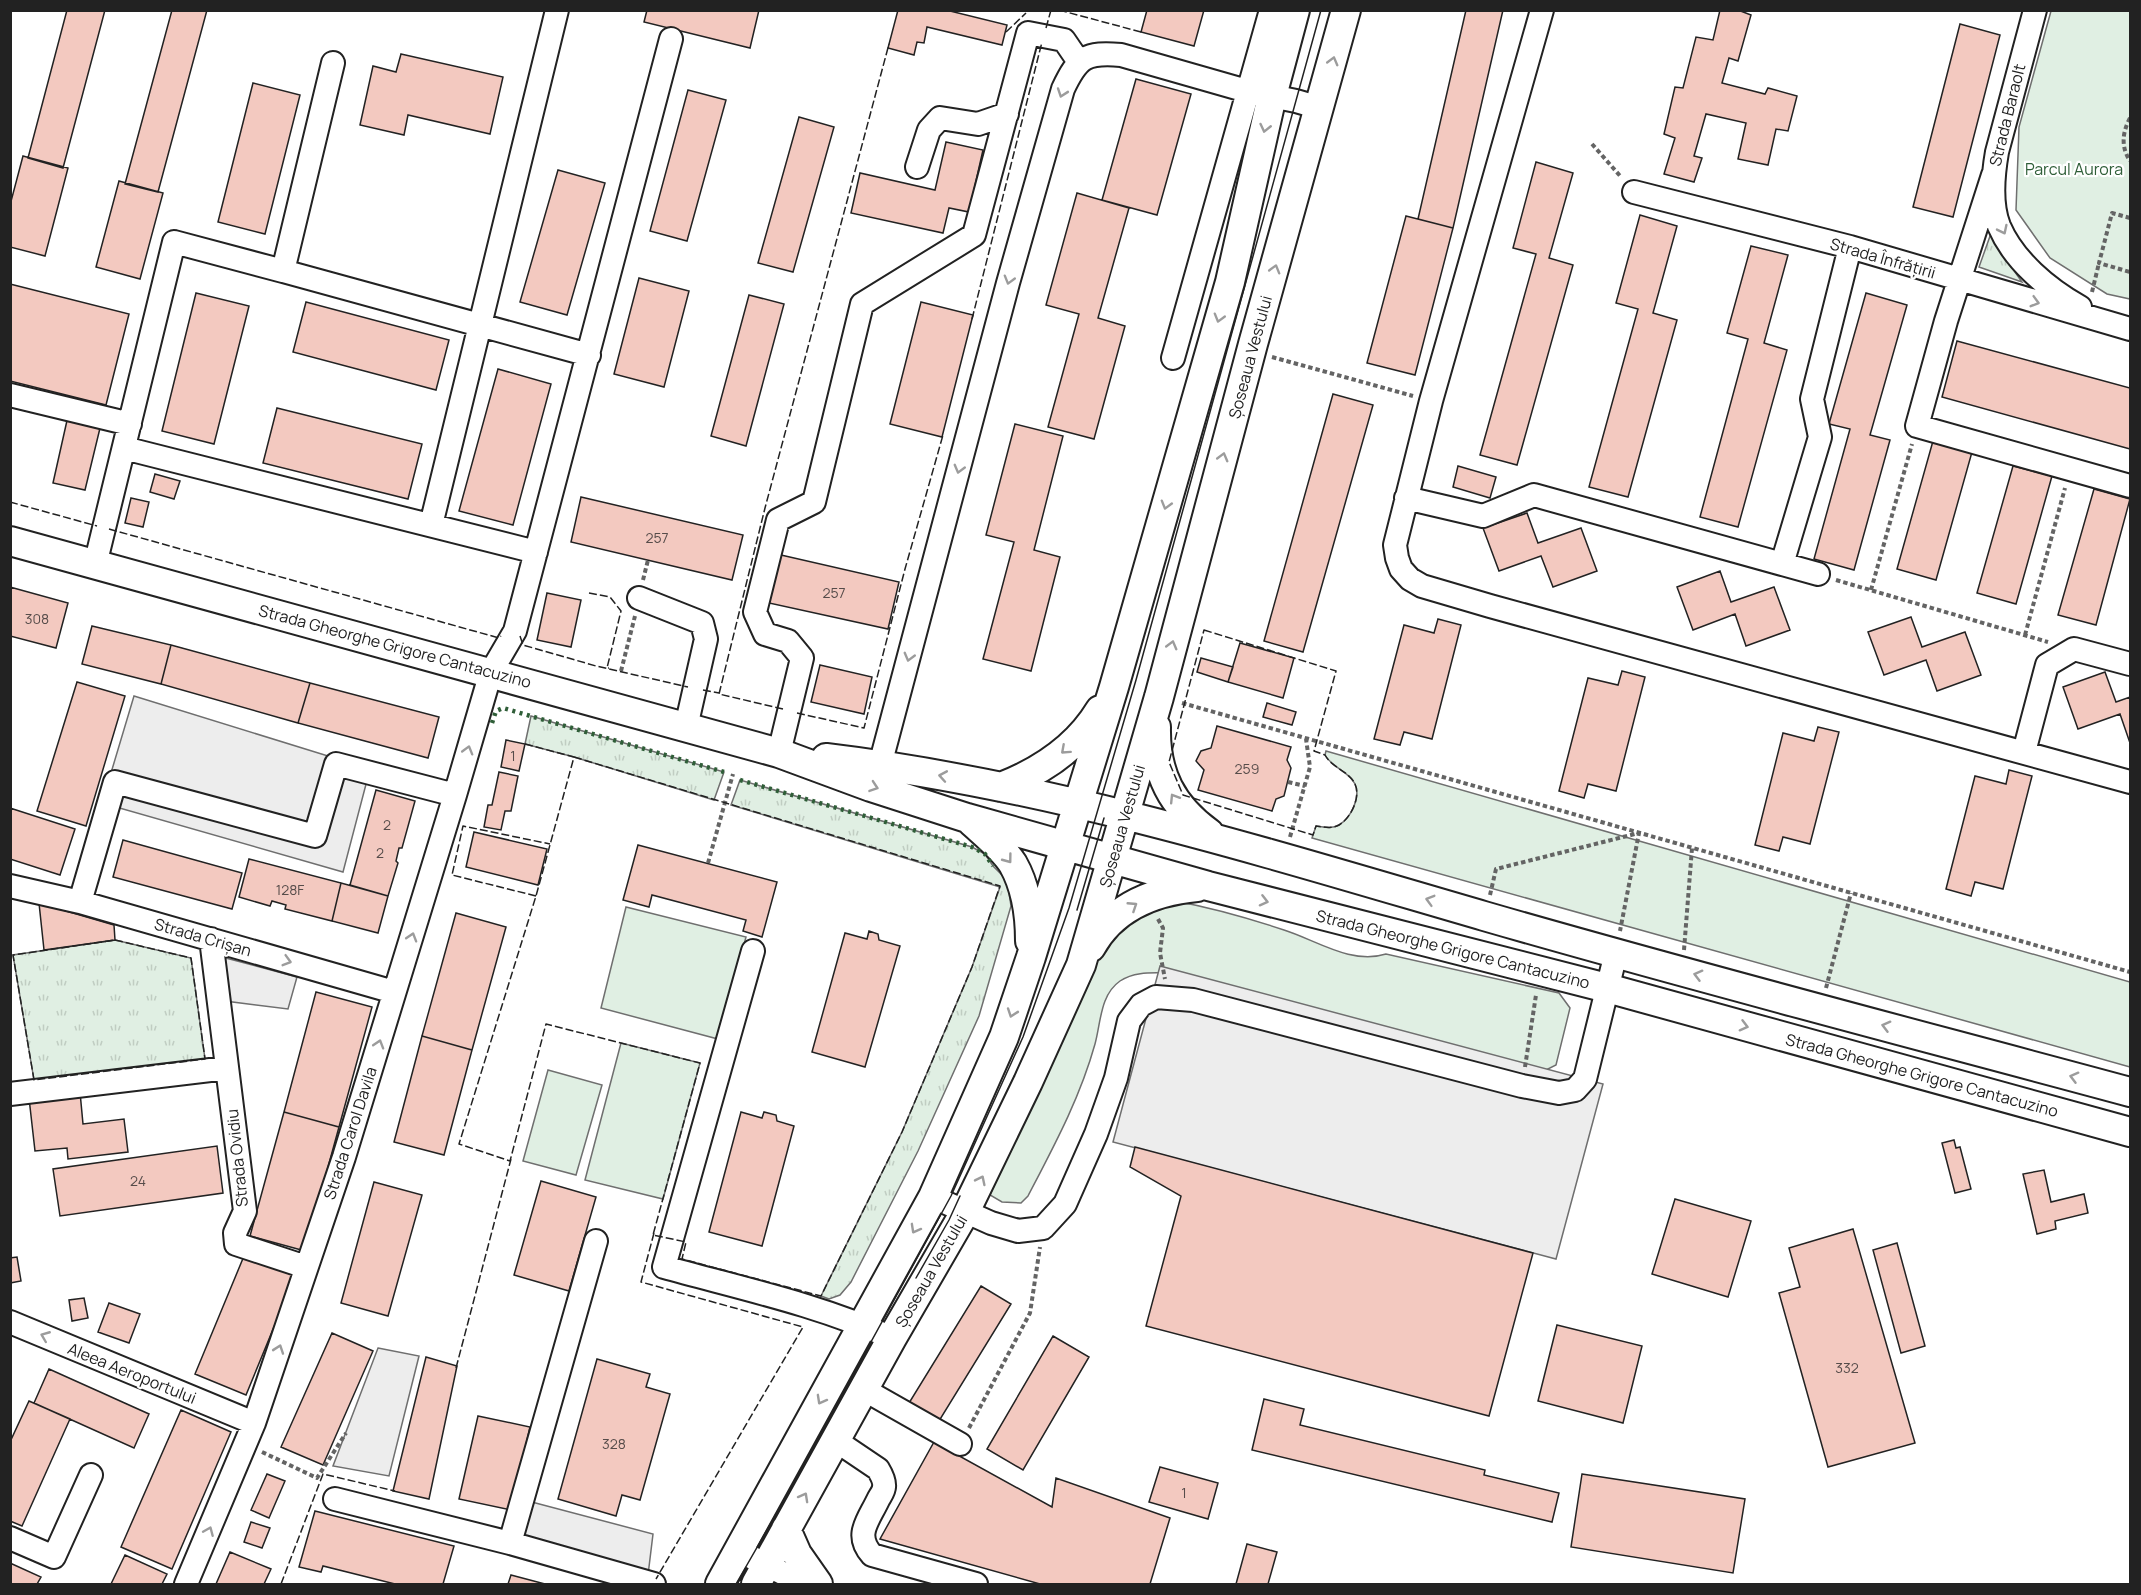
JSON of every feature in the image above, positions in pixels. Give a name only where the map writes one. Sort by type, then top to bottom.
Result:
[{"type":"main road","name":"Șoseaua Vestului","points":[[720,1584],[933,1197],[992,1066],[1031,957],[1114,687],[1230,282],[1259,94],[1295,10]]},
{"type":"main road","name":"Șoseaua Vestului","points":[[761,1575],[863,1389],[965,1212],[1082,965],[1158,699],[1346,10]]},
{"type":"main road","name":"Strada Gheorghe Grigore Cantacuzino","points":[[10,541],[779,753],[871,787],[967,818],[1208,886],[1607,988],[2130,1132]]},
{"type":"main road","points":[[1001,787],[1044,766],[1064,752],[1092,723],[1114,687]]},
{"type":"main road","points":[[1158,699],[1156,743],[1164,781],[1177,803],[1195,823],[1216,838]]},
{"type":"main road","name":"Strada Gheorghe Grigore Cantacuzino","points":[[779,753],[880,765],[1078,802],[1216,838],[1616,953],[2130,1092]]},
{"type":"main road","points":[[967,818],[993,840],[1013,864],[1025,896],[1030,919],[1031,957]]},
{"type":"main road","points":[[1082,965],[1095,940],[1114,919],[1137,902],[1171,889],[1208,886]]},
{"type":"main road","points":[[786,1529],[797,1554],[818,1584]]},
{"type":"street","points":[[431,525],[557,10]]},
{"type":"street","points":[[1173,358],[1259,94],[1271,10]]},
{"type":"street","points":[[1542,10],[1431,401],[1406,498],[1395,545],[1401,569],[1410,579],[1422,586],[1927,728],[2130,782]]},
{"type":"street","name":"Strada Baraolt","points":[[2035,10],[1993,175],[1999,225],[2010,245],[2029,267],[2049,286],[2098,321]]},
{"type":"street","points":[[779,753],[802,658],[788,641],[765,634],[756,612],[778,520],[813,502],[862,304],[974,235],[1028,33],[1064,40],[1079,62]]},
{"type":"street","name":"Strada Carol Davila","points":[[186,1584],[254,1423],[344,1157],[491,672],[515,631],[671,39]]},
{"type":"street","points":[[880,765],[1008,283],[1063,89],[1079,62],[1101,54],[1122,56],[1259,94],[1320,108]]},
{"type":"street","points":[[283,271],[333,63]]},
{"type":"street","points":[[917,167],[929,130],[940,118],[978,124],[1006,114]]},
{"type":"street","points":[[1993,175],[1959,280],[1917,426],[2130,486]]},
{"type":"street","name":"Strada Înfrățirii","points":[[1634,192],[1850,248],[2130,329]]},
{"type":"street","points":[[95,564],[174,242],[480,323],[589,355]]},
{"type":"street","points":[[1782,564],[1820,437],[1812,399],[1850,248]]},
{"type":"street","points":[[10,395],[130,424]]},
{"type":"street","points":[[124,448],[536,552]]},
{"type":"street","points":[[1406,498],[1483,516],[1534,495],[1818,574]]},
{"type":"street","points":[[639,598],[702,622],[706,639],[686,727]]},
{"type":"street","points":[[2024,752],[2047,665],[2074,650],[2130,664]]},
{"type":"street","points":[[80,902],[115,782],[315,836],[336,764],[455,795]]},
{"type":"street","name":"Strada Crișan","points":[[10,886],[80,902],[394,992]]},
{"type":"street","name":"Strada Ovidiu","points":[[211,939],[244,1211],[235,1233],[236,1244],[306,1267]]},
{"type":"street","points":[[753,951],[664,1267],[815,1309],[862,1324],[892,1338]]},
{"type":"street","points":[[933,1197],[991,1223],[1018,1231],[1043,1228],[1065,1204],[1096,1134],[1116,1078],[1129,1021],[1141,1005],[1156,997],[1204,1003],[1522,1086],[1559,1093],[1575,1090],[1585,1079],[1616,953]]},
{"type":"street","points":[[10,1094],[227,1068]]},
{"type":"street","points":[[510,1543],[596,1241]]},
{"type":"street","name":"Aleea Aeroportului","points":[[10,1322],[254,1423]]},
{"type":"street","points":[[863,1389],[960,1444]]},
{"type":"street","points":[[835,1440],[878,1469],[882,1477],[884,1488],[862,1536],[864,1546],[872,1555],[976,1584]]},
{"type":"street","points":[[10,1538],[54,1557],[90,1475]]},
{"type":"street","points":[[334,1498],[510,1543],[654,1584]]},
{"type":"street","points":[[739,1551],[761,1575],[804,1584]]},
{"type":"path","points":[[2130,118],[2124,130],[2123,142],[2130,161]]},
{"type":"path","points":[[1592,144],[1634,192]]},
{"type":"path","points":[[2130,218],[2112,213],[2099,264],[2130,272]]},
{"type":"path","points":[[1251,352],[1431,401]]},
{"type":"path","points":[[1872,590],[1917,426]]},
{"type":"path","points":[[2025,635],[2070,469]]},
{"type":"path","points":[[1818,574],[2074,650]]},
{"type":"path","points":[[1158,699],[2130,972]]},
{"type":"path","points":[[1285,858],[1310,767],[1306,739]]},
{"type":"path","points":[[708,863],[733,774]]},
{"type":"path","points":[[1288,782],[1305,786]]},
{"type":"path","points":[[1486,790],[1488,782]]},
{"type":"path","points":[[1486,916],[1496,869],[1639,833]]},
{"type":"path","points":[[1616,953],[1639,833]]},
{"type":"path","points":[[1682,971],[1692,848]]},
{"type":"path","points":[[1820,1009],[1851,893]]},
{"type":"path","points":[[1137,902],[1156,916],[1163,927],[1160,953],[1169,998]]},
{"type":"path","points":[[1522,1086],[1539,970]]},
{"type":"path","points":[[960,1444],[1030,1313],[1043,1228]]},
{"type":"path","points":[[245,1444],[317,1478],[346,1433]]},
{"type":"green space","name":"Parcul Aurora","points":[[2051,11],[2130,11],[2130,299],[2107,294],[2050,258],[2016,210],[2019,127]]},
{"type":"green space","points":[[1994,225],[2003,255],[2022,282],[1979,267]]},
{"type":"green space","points":[[531,716],[724,772],[714,800],[525,744]]},
{"type":"green space","points":[[1326,751],[2130,982],[2130,1067],[1312,838],[1316,826],[1334,827],[1343,822],[1354,807],[1357,795],[1355,784],[1328,759],[1325,755]]},
{"type":"green space","points":[[740,780],[972,847],[985,854],[1007,880],[1011,906],[979,1016],[918,1151],[851,1282],[840,1295],[829,1299],[821,1296],[902,1132],[972,967],[1000,887],[731,805]]},
{"type":"green space","points":[[1175,901],[1257,921],[1347,954],[1373,957],[1386,954],[1559,993],[1570,1008],[1556,1065],[1536,1075],[1170,973],[1138,974],[1120,981],[1108,994],[1082,1084],[1066,1122],[1028,1196],[1021,1203],[1002,1202],[990,1195],[1034,1092],[1104,948],[1125,921]]},
{"type":"green space","points":[[626,907],[746,937],[718,1039],[601,1008]]},
{"type":"green space","points":[[115,940],[191,958],[205,1059],[34,1080],[13,955]]},
{"type":"green space","points":[[621,1043],[700,1063],[663,1199],[585,1180]]},
{"type":"green space","points":[[548,1070],[602,1085],[576,1175],[523,1161]]},
{"type":"shaded area","points":[[134,696],[370,769],[343,872],[102,803]]},
{"type":"shaded area","points":[[222,957],[297,977],[288,1009],[225,1001]]},
{"type":"shaded area","points":[[1160,966],[1603,1084],[1556,1259],[1113,1142]]},
{"type":"shaded area","points":[[378,1348],[419,1356],[389,1476],[333,1466]]},
{"type":"shaded area","points":[[528,1501],[653,1534],[648,1575],[515,1542]]},
{"type":"building","points":[[67,10],[105,10],[63,168],[28,158]]},
{"type":"building","points":[[172,10],[207,10],[158,192],[125,184]]},
{"type":"building","points":[[647,10],[759,10],[750,48],[644,22]]},
{"type":"building","points":[[898,10],[946,10],[1007,25],[1002,45],[927,27],[924,43],[917,42],[914,55],[888,48]]},
{"type":"building","points":[[1147,10],[1204,10],[1194,46],[1141,32]]},
{"type":"building","points":[[1466,10],[1503,10],[1453,228],[1418,219]]},
{"type":"building","points":[[1720,10],[1738,10],[1751,15],[1738,61],[1729,58],[1722,83],[1765,94],[1768,88],[1797,96],[1788,131],[1776,129],[1768,165],[1738,159],[1746,123],[1706,114],[1694,156],[1702,158],[1694,182],[1664,174],[1675,138],[1664,134],[1675,87],[1683,88],[1696,37],[1713,40]]},
{"type":"building","points":[[1960,24],[2000,35],[1953,217],[1913,207]]},
{"type":"building","points":[[401,54],[503,77],[490,134],[408,115],[404,135],[360,125],[373,66],[396,72]]},
{"type":"building","points":[[1136,79],[1191,94],[1157,215],[1102,200]]},
{"type":"building","points":[[253,83],[300,95],[265,234],[218,222]]},
{"type":"building","points":[[688,90],[726,100],[687,241],[650,231]]},
{"type":"building","points":[[799,117],[834,127],[793,272],[758,263]]},
{"type":"building","points":[[946,142],[983,150],[969,212],[949,208],[943,233],[851,213],[860,173],[935,190]]},
{"type":"building","points":[[23,156],[68,168],[45,256],[10,247],[10,205]]},
{"type":"building","points":[[1536,162],[1573,173],[1549,258],[1573,265],[1517,465],[1480,455],[1536,254],[1513,248]]},
{"type":"building","points":[[558,170],[605,183],[567,315],[520,302]]},
{"type":"building","points":[[119,181],[163,193],[140,279],[96,267]]},
{"type":"building","points":[[1077,193],[1129,208],[1098,318],[1125,326],[1094,439],[1048,427],[1079,314],[1046,305]]},
{"type":"building","points":[[1640,215],[1677,226],[1653,313],[1677,320],[1628,497],[1589,487],[1638,309],[1616,303]]},
{"type":"building","points":[[1406,216],[1453,228],[1415,375],[1367,363]]},
{"type":"building","points":[[1751,246],[1788,255],[1764,343],[1787,350],[1738,527],[1700,517],[1748,339],[1727,333]]},
{"type":"building","points":[[639,278],[689,291],[664,387],[614,374]]},
{"type":"building","points":[[10,284],[129,314],[106,405],[10,381]]},
{"type":"building","points":[[196,293],[249,306],[214,444],[162,431]]},
{"type":"building","points":[[1866,293],[1907,305],[1870,435],[1890,440],[1854,570],[1814,559],[1850,429],[1829,424]]},
{"type":"building","points":[[749,295],[784,304],[746,446],[711,436]]},
{"type":"building","points":[[306,302],[449,340],[436,390],[293,352]]},
{"type":"building","points":[[921,302],[973,315],[942,437],[890,424]]},
{"type":"building","points":[[1957,341],[2130,388],[2130,449],[1942,397]]},
{"type":"building","points":[[498,369],[551,384],[513,525],[459,511]]},
{"type":"building","points":[[1333,394],[1373,405],[1303,652],[1264,641]]},
{"type":"building","points":[[277,408],[422,444],[408,499],[263,463]]},
{"type":"building","points":[[68,416],[101,424],[85,490],[53,483]]},
{"type":"building","points":[[1015,424],[1063,436],[1034,550],[1060,557],[1031,671],[983,659],[1014,542],[986,535]]},
{"type":"building","points":[[1933,441],[1972,452],[1936,580],[1897,569]]},
{"type":"building","points":[[1458,466],[1496,477],[1490,498],[1453,487]]},
{"type":"building","points":[[2013,466],[2052,476],[2016,604],[1977,593]]},
{"type":"building","points":[[155,474],[180,481],[174,499],[150,492]]},
{"type":"building","points":[[2094,489],[2130,499],[2096,625],[2058,615]]},
{"type":"building","points":[[581,497],[743,535],[732,580],[571,542]]},
{"type":"building","points":[[131,498],[149,502],[143,527],[125,523]]},
{"type":"building","points":[[1527,513],[1538,543],[1581,528],[1597,571],[1553,587],[1541,556],[1499,571],[1483,528]]},
{"type":"building","points":[[781,555],[899,582],[888,629],[769,603]]},
{"type":"building","points":[[1720,571],[1731,602],[1774,587],[1790,630],[1746,646],[1735,614],[1693,630],[1677,587]]},
{"type":"building","points":[[10,587],[68,603],[56,648],[10,636]]},
{"type":"building","points":[[547,593],[581,600],[571,647],[537,640]]},
{"type":"building","points":[[1911,617],[1922,647],[1965,632],[1981,675],[1937,691],[1926,660],[1884,675],[1868,632]]},
{"type":"building","points":[[1438,619],[1461,625],[1432,739],[1404,732],[1400,745],[1374,739],[1404,625],[1434,633]]},
{"type":"building","points":[[92,626],[171,645],[161,684],[82,664]]},
{"type":"building","points":[[1240,643],[1294,658],[1283,698],[1228,682]]},
{"type":"building","points":[[171,645],[310,683],[298,723],[161,684]]},
{"type":"building","points":[[1201,658],[1233,667],[1228,682],[1197,672]]},
{"type":"building","points":[[820,665],[872,677],[864,714],[811,702]]},
{"type":"building","points":[[1622,671],[1645,677],[1616,791],[1588,784],[1584,798],[1559,791],[1588,678],[1618,685]]},
{"type":"building","points":[[2105,672],[2116,702],[2130,697],[2130,743],[2120,714],[2078,729],[2063,687]]},
{"type":"building","points":[[77,682],[125,696],[86,826],[37,811]]},
{"type":"building","points":[[310,683],[439,717],[428,758],[298,723]]},
{"type":"building","points":[[1267,703],[1296,712],[1292,725],[1263,717]]},
{"type":"building","points":[[1217,726],[1291,747],[1287,760],[1291,768],[1284,796],[1276,799],[1272,811],[1198,790],[1204,770],[1196,761],[1201,751],[1211,748]]},
{"type":"building","points":[[1818,727],[1839,732],[1810,844],[1783,837],[1779,851],[1755,845],[1783,733],[1814,741]]},
{"type":"building","points":[[506,740],[525,744],[519,771],[501,767]]},
{"type":"building","points":[[2009,770],[2032,776],[2003,889],[1975,882],[1971,896],[1946,889],[1975,776],[2006,784]]},
{"type":"building","points":[[499,772],[518,776],[511,811],[505,811],[501,830],[484,827],[488,805],[492,805]]},
{"type":"building","points":[[376,790],[415,801],[402,848],[399,848],[396,861],[398,863],[388,896],[350,885]]},
{"type":"building","points":[[10,808],[75,829],[60,875],[10,859]]},
{"type":"building","points":[[474,832],[547,849],[538,885],[466,867]]},
{"type":"building","points":[[123,840],[242,873],[232,909],[113,877]]},
{"type":"building","points":[[638,845],[777,882],[762,937],[743,931],[746,920],[652,895],[649,907],[623,900]]},
{"type":"building","points":[[249,859],[341,883],[332,921],[285,909],[286,905],[272,901],[270,906],[239,897]]},
{"type":"building","points":[[341,883],[388,896],[378,933],[332,921]]},
{"type":"building","points":[[39,903],[114,925],[115,940],[44,950]]},
{"type":"building","points":[[456,913],[506,927],[472,1050],[422,1036]]},
{"type":"building","points":[[869,931],[878,934],[879,940],[900,946],[865,1067],[812,1052],[845,933],[867,939]]},
{"type":"building","points":[[316,992],[372,1007],[339,1127],[284,1112]]},
{"type":"building","points":[[422,1036],[472,1050],[444,1155],[394,1142]]},
{"type":"building","points":[[80,1092],[83,1124],[124,1119],[128,1152],[68,1159],[67,1148],[35,1151],[29,1098]]},
{"type":"building","points":[[284,1112],[339,1127],[305,1251],[250,1236]]},
{"type":"building","points":[[741,1112],[762,1118],[764,1112],[776,1115],[777,1121],[794,1126],[762,1246],[709,1232]]},
{"type":"building","points":[[1954,1140],[1956,1148],[1960,1147],[1971,1189],[1955,1193],[1942,1143]]},
{"type":"building","points":[[217,1146],[223,1193],[60,1216],[53,1169]]},
{"type":"building","points":[[1135,1147],[1533,1253],[1489,1416],[1146,1326],[1181,1196],[1130,1167]]},
{"type":"building","points":[[2044,1170],[2051,1202],[2084,1194],[2088,1213],[2055,1221],[2056,1229],[2037,1234],[2023,1174]]},
{"type":"building","points":[[541,1181],[596,1197],[569,1291],[514,1275]]},
{"type":"building","points":[[374,1182],[422,1195],[388,1316],[341,1303]]},
{"type":"building","points":[[1675,1199],[1751,1221],[1728,1297],[1652,1274]]},
{"type":"building","points":[[1853,1229],[1915,1443],[1828,1467],[1779,1293],[1800,1287],[1789,1248]]},
{"type":"building","points":[[1897,1243],[1925,1346],[1901,1353],[1873,1250]]},
{"type":"building","points":[[244,1256],[295,1276],[246,1395],[195,1374]]},
{"type":"building","points":[[17,1257],[21,1281],[10,1283],[10,1258]]},
{"type":"building","points":[[981,1286],[1011,1304],[939,1421],[909,1403]]},
{"type":"building","points":[[84,1298],[88,1318],[72,1321],[69,1300]]},
{"type":"building","points":[[109,1303],[140,1314],[129,1343],[98,1332]]},
{"type":"building","points":[[1557,1325],[1642,1346],[1623,1423],[1538,1401]]},
{"type":"building","points":[[332,1333],[373,1351],[323,1465],[281,1447]]},
{"type":"building","points":[[1053,1336],[1089,1357],[1023,1470],[987,1449]]},
{"type":"building","points":[[426,1357],[457,1366],[429,1499],[393,1491]]},
{"type":"building","points":[[597,1359],[650,1374],[646,1387],[670,1394],[640,1500],[622,1495],[616,1516],[558,1499]]},
{"type":"building","points":[[49,1369],[149,1414],[134,1448],[34,1403]]},
{"type":"building","points":[[1264,1399],[1304,1409],[1300,1425],[1485,1470],[1484,1475],[1559,1493],[1552,1522],[1252,1450]]},
{"type":"building","points":[[29,1401],[70,1419],[22,1526],[10,1521],[10,1442]]},
{"type":"building","points":[[181,1410],[231,1432],[172,1569],[121,1547]]},
{"type":"building","points":[[478,1416],[530,1427],[511,1510],[459,1499]]},
{"type":"building","points":[[934,1442],[1052,1507],[1056,1478],[1170,1518],[1150,1584],[1040,1584],[880,1539]]},
{"type":"building","points":[[1160,1467],[1218,1483],[1208,1519],[1149,1502]]},
{"type":"building","points":[[267,1474],[285,1481],[269,1518],[251,1510]]},
{"type":"building","points":[[1582,1474],[1745,1499],[1733,1573],[1571,1547]]},
{"type":"building","points":[[315,1511],[454,1546],[443,1584],[395,1584],[323,1566],[321,1572],[299,1567]]},
{"type":"building","points":[[251,1522],[270,1528],[262,1548],[244,1542]]},
{"type":"building","points":[[1247,1544],[1277,1552],[1268,1584],[1236,1584]]},
{"type":"building","points":[[230,1552],[271,1569],[264,1584],[216,1584]]},
{"type":"building","points":[[125,1555],[167,1574],[162,1584],[111,1584]]},
{"type":"building","points":[[10,1563],[41,1577],[37,1584],[10,1584]]},
{"type":"building","points":[[511,1575],[545,1584],[508,1584]]},
{"type":"tram line","points":[[736,1584],[951,1196],[1023,1037],[1069,908],[1136,680],[1321,10]]},
{"type":"tram line","points":[[1077,910],[1104,818]]},
{"type":"tram line","points":[[916,1278],[960,1196]]},
{"type":"hedge","points":[[492,723],[496,711],[503,708],[724,772]]},
{"type":"hedge","points":[[740,780],[972,847],[985,854],[993,866]]},
{"type":"fence","points":[[1046,28],[1051,10]]},
{"type":"fence","points":[[1059,10],[1141,32]]},
{"type":"fence","points":[[1006,32],[1026,13]]},
{"type":"fence","points":[[972,319],[1042,42]]},
{"type":"fence","points":[[783,709],[719,694],[765,508],[889,44]]},
{"type":"fence","points":[[797,713],[864,728],[905,569],[943,435]]},
{"type":"fence","points":[[10,502],[97,526]]},
{"type":"fence","points":[[109,529],[499,638],[501,636]]},
{"type":"fence","points":[[589,593],[610,597],[621,611],[607,668],[609,668]]},
{"type":"fence","points":[[1204,630],[1336,671],[1314,751],[1325,755],[1349,776],[1357,789],[1354,807],[1339,825],[1316,826],[1313,835],[1183,795],[1169,762],[1204,630]]},
{"type":"fence","points":[[520,636],[523,645],[596,666],[688,687]]},
{"type":"fence","points":[[703,690],[719,693]]},
{"type":"fence","points":[[525,744],[574,757]]},
{"type":"fence","points":[[574,757],[1000,886],[972,967],[902,1132],[821,1296],[682,1259],[686,1242],[653,1235],[700,1063],[546,1024],[510,1161],[459,1144],[536,896],[574,757]]},
{"type":"fence","points":[[536,896],[452,875],[463,826],[550,844]]},
{"type":"fence","points":[[115,940],[191,958],[205,1059],[34,1080],[13,955],[115,940]]},
{"type":"fence","points":[[456,1368],[511,1159]]},
{"type":"fence","points":[[654,1233],[641,1282],[803,1327],[656,1579]]},
{"type":"fence","points":[[281,1584],[323,1474],[395,1491]]}]
